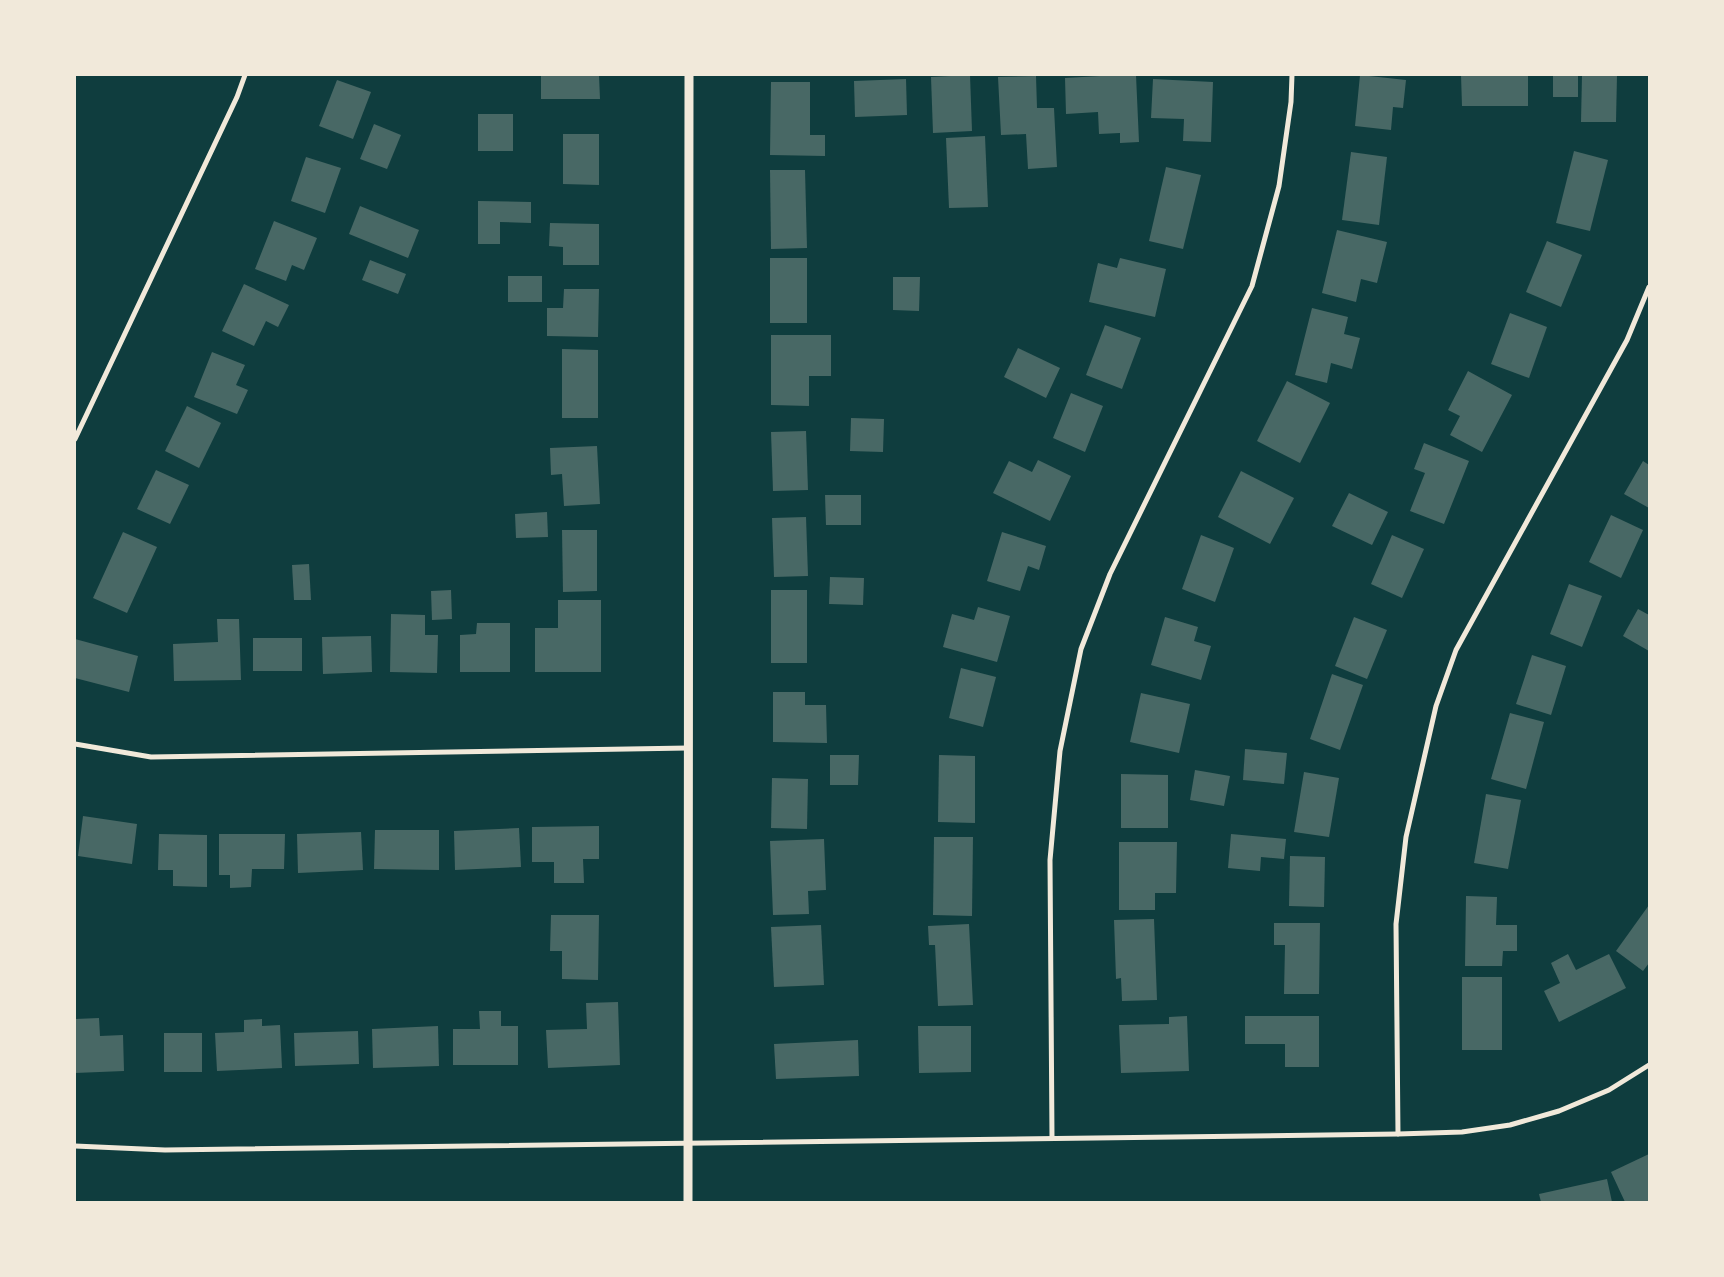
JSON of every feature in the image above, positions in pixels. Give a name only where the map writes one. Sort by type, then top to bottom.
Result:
[{"type":"street","points":[[75,439],[237,97],[245,75]]},
{"type":"street","points":[[688,1202],[689,75]]},
{"type":"street","points":[[1052,1138],[1050,860],[1060,750],[1081,650],[1110,574],[1252,286],[1279,186],[1291,102],[1292,75]]},
{"type":"street","points":[[1398,1134],[1396,924],[1406,837],[1436,706],[1456,650],[1627,340],[1649,287]]},
{"type":"street","points":[[75,744],[151,757],[688,748]]},
{"type":"street","points":[[75,1146],[165,1150],[1462,1132],[1510,1125],[1559,1111],[1609,1090],[1649,1065]]},
{"type":"building","points":[[541,75],[599,75],[600,99],[541,99]]},
{"type":"building","points":[[970,75],[972,131],[933,133],[931,77]]},
{"type":"building","points":[[1136,75],[1139,142],[1120,143],[1120,133],[1099,134],[1098,112],[1066,114],[1065,78]]},
{"type":"building","points":[[1360,75],[1406,80],[1403,108],[1393,107],[1391,130],[1355,126]]},
{"type":"building","points":[[1461,75],[1528,75],[1528,106],[1462,106]]},
{"type":"building","points":[[1553,75],[1578,75],[1578,97],[1553,97]]},
{"type":"building","points":[[1582,75],[1617,75],[1616,122],[1581,122]]},
{"type":"building","points":[[1036,76],[1037,108],[1054,108],[1057,167],[1028,169],[1026,134],[1001,135],[998,77]]},
{"type":"building","points":[[906,79],[907,115],[855,117],[854,81]]},
{"type":"building","points":[[1153,79],[1213,82],[1211,142],[1183,141],[1184,119],[1151,118]]},
{"type":"building","points":[[337,80],[371,92],[353,139],[319,126]]},
{"type":"building","points":[[771,82],[810,82],[810,135],[825,135],[825,156],[770,155]]},
{"type":"building","points":[[478,114],[513,114],[513,151],[478,151]]},
{"type":"building","points":[[374,124],[401,135],[387,169],[360,159]]},
{"type":"building","points":[[563,134],[599,134],[599,185],[563,184]]},
{"type":"building","points":[[985,136],[988,207],[949,208],[946,138]]},
{"type":"building","points":[[1574,151],[1608,160],[1590,231],[1556,223]]},
{"type":"building","points":[[1351,152],[1387,157],[1379,225],[1342,220]]},
{"type":"building","points":[[306,157],[341,168],[325,213],[291,201]]},
{"type":"building","points":[[1166,167],[1201,175],[1183,249],[1149,241]]},
{"type":"building","points":[[770,170],[805,170],[807,248],[771,249]]},
{"type":"building","points":[[478,201],[531,202],[531,223],[500,222],[500,244],[478,244]]},
{"type":"building","points":[[360,206],[419,230],[408,258],[349,234]]},
{"type":"building","points":[[274,221],[317,238],[304,270],[292,265],[286,281],[255,269]]},
{"type":"building","points":[[550,223],[599,224],[599,265],[563,265],[563,247],[549,246]]},
{"type":"building","points":[[1337,230],[1387,242],[1377,283],[1361,279],[1356,302],[1322,293]]},
{"type":"building","points":[[1547,241],[1582,255],[1561,307],[1526,292]]},
{"type":"building","points":[[770,258],[807,258],[807,323],[770,323]]},
{"type":"building","points":[[1120,258],[1166,269],[1155,317],[1089,302],[1098,263],[1117,268]]},
{"type":"building","points":[[370,260],[406,274],[398,294],[362,280]]},
{"type":"building","points":[[508,276],[542,276],[542,302],[508,302]]},
{"type":"building","points":[[893,277],[920,277],[919,311],[893,310]]},
{"type":"building","points":[[244,284],[289,305],[278,327],[266,321],[254,346],[222,331]]},
{"type":"building","points":[[564,289],[599,289],[598,337],[547,336],[547,308],[563,308]]},
{"type":"building","points":[[1312,308],[1348,317],[1344,334],[1360,338],[1352,369],[1331,363],[1327,383],[1295,375]]},
{"type":"building","points":[[1510,313],[1547,327],[1529,378],[1491,364]]},
{"type":"building","points":[[1105,325],[1141,338],[1122,389],[1086,375]]},
{"type":"building","points":[[771,335],[831,335],[831,376],[809,376],[809,406],[771,405]]},
{"type":"building","points":[[1018,348],[1060,368],[1046,398],[1004,377]]},
{"type":"building","points":[[562,349],[598,350],[598,418],[562,418]]},
{"type":"building","points":[[212,352],[245,365],[236,385],[248,390],[237,414],[194,397]]},
{"type":"building","points":[[1468,371],[1512,395],[1482,452],[1450,435],[1460,416],[1448,410]]},
{"type":"building","points":[[1287,381],[1330,403],[1300,463],[1257,441]]},
{"type":"building","points":[[1071,393],[1103,406],[1085,452],[1053,438]]},
{"type":"building","points":[[187,406],[221,423],[199,468],[165,451]]},
{"type":"building","points":[[851,418],[884,419],[883,452],[850,451]]},
{"type":"building","points":[[806,431],[808,490],[773,491],[771,432]]},
{"type":"building","points":[[1424,443],[1469,461],[1444,524],[1410,511],[1425,473],[1414,469]]},
{"type":"building","points":[[597,446],[600,504],[564,506],[562,474],[551,475],[550,448]]},
{"type":"building","points":[[1038,460],[1071,476],[1050,521],[993,493],[1009,461],[1032,472]]},
{"type":"building","points":[[1643,461],[1649,465],[1649,508],[1624,494]]},
{"type":"building","points":[[156,470],[189,485],[170,524],[137,509]]},
{"type":"building","points":[[1241,471],[1294,498],[1270,544],[1218,517]]},
{"type":"building","points":[[1349,493],[1388,512],[1372,545],[1332,526]]},
{"type":"building","points":[[825,495],[861,495],[861,525],[826,525]]},
{"type":"building","points":[[547,512],[548,537],[516,538],[515,514]]},
{"type":"building","points":[[1611,515],[1643,530],[1621,578],[1589,562]]},
{"type":"building","points":[[806,517],[808,576],[774,577],[772,518]]},
{"type":"building","points":[[562,530],[597,530],[597,591],[563,592]]},
{"type":"building","points":[[123,532],[157,547],[127,613],[93,598]]},
{"type":"building","points":[[1002,532],[1046,546],[1039,570],[1028,566],[1020,591],[987,581]]},
{"type":"building","points":[[1201,535],[1234,548],[1215,602],[1182,589]]},
{"type":"building","points":[[1392,535],[1424,549],[1402,598],[1371,584]]},
{"type":"building","points":[[309,564],[311,600],[294,600],[292,565]]},
{"type":"building","points":[[830,577],[864,578],[863,605],[829,604]]},
{"type":"building","points":[[1569,584],[1602,596],[1582,647],[1550,634]]},
{"type":"building","points":[[451,590],[452,619],[432,620],[431,591]]},
{"type":"building","points":[[771,590],[807,590],[807,663],[771,663]]},
{"type":"building","points":[[558,600],[601,600],[601,672],[535,672],[535,628],[558,628]]},
{"type":"building","points":[[978,607],[1010,616],[997,662],[943,647],[952,614],[974,620]]},
{"type":"building","points":[[1638,609],[1649,615],[1649,651],[1623,636]]},
{"type":"building","points":[[391,614],[425,615],[425,635],[438,635],[437,673],[390,672]]},
{"type":"building","points":[[1165,617],[1198,627],[1194,641],[1211,646],[1201,680],[1151,665]]},
{"type":"building","points":[[1354,617],[1387,630],[1367,679],[1335,666]]},
{"type":"building","points":[[217,619],[239,619],[241,680],[174,681],[173,644],[218,642]]},
{"type":"building","points":[[477,623],[510,623],[510,672],[460,672],[460,635],[476,634]]},
{"type":"building","points":[[371,636],[372,672],[323,674],[322,637]]},
{"type":"building","points":[[253,638],[302,638],[302,671],[253,671]]},
{"type":"building","points":[[75,639],[138,656],[129,692],[75,678]]},
{"type":"building","points":[[1532,655],[1566,666],[1551,715],[1516,704]]},
{"type":"building","points":[[961,668],[996,677],[983,727],[949,718]]},
{"type":"building","points":[[1332,674],[1363,685],[1340,750],[1310,739]]},
{"type":"building","points":[[773,692],[805,692],[805,705],[826,705],[827,743],[773,742]]},
{"type":"building","points":[[1141,693],[1190,704],[1179,753],[1130,742]]},
{"type":"building","points":[[1510,713],[1544,722],[1526,789],[1491,779]]},
{"type":"building","points":[[1245,749],[1287,753],[1284,784],[1243,780]]},
{"type":"building","points":[[830,755],[859,755],[858,785],[830,785]]},
{"type":"building","points":[[939,755],[975,756],[975,823],[938,822]]},
{"type":"building","points":[[1195,770],[1230,776],[1224,806],[1190,800]]},
{"type":"building","points":[[1304,772],[1339,778],[1329,837],[1294,832]]},
{"type":"building","points":[[1121,774],[1168,775],[1168,828],[1121,828]]},
{"type":"building","points":[[772,778],[808,779],[807,829],[771,828]]},
{"type":"building","points":[[1486,794],[1521,800],[1508,869],[1474,863]]},
{"type":"building","points":[[83,816],[137,824],[132,864],[78,856]]},
{"type":"building","points":[[599,826],[599,859],[583,859],[584,883],[554,883],[554,862],[532,862],[532,827]]},
{"type":"building","points":[[519,828],[521,867],[455,870],[454,831]]},
{"type":"building","points":[[375,830],[439,830],[439,870],[374,869]]},
{"type":"building","points":[[361,832],[363,870],[298,873],[297,834]]},
{"type":"building","points":[[159,834],[207,835],[207,887],[173,886],[173,870],[158,870]]},
{"type":"building","points":[[219,834],[285,834],[284,869],[252,869],[251,887],[230,888],[230,875],[219,875]]},
{"type":"building","points":[[1231,834],[1286,839],[1284,859],[1261,857],[1260,871],[1228,868]]},
{"type":"building","points":[[934,837],[973,837],[972,916],[933,915]]},
{"type":"building","points":[[824,839],[826,890],[808,891],[809,914],[773,915],[770,841]]},
{"type":"building","points":[[1119,842],[1177,842],[1176,893],[1155,893],[1155,910],[1119,910]]},
{"type":"building","points":[[1290,856],[1325,857],[1324,907],[1289,906]]},
{"type":"building","points":[[1466,896],[1497,897],[1496,925],[1517,925],[1517,951],[1503,951],[1502,966],[1465,966]]},
{"type":"building","points":[[1649,905],[1649,963],[1643,971],[1616,951]]},
{"type":"building","points":[[551,915],[599,915],[598,980],[562,979],[562,951],[550,951]]},
{"type":"building","points":[[1154,919],[1157,1000],[1122,1001],[1121,978],[1116,979],[1114,920]]},
{"type":"building","points":[[1274,923],[1320,923],[1319,994],[1284,994],[1285,945],[1274,945]]},
{"type":"building","points":[[969,924],[973,1005],[938,1006],[935,945],[929,945],[928,926]]},
{"type":"building","points":[[821,925],[824,985],[774,987],[771,927]]},
{"type":"building","points":[[1568,954],[1576,970],[1609,954],[1626,988],[1559,1022],[1544,991],[1560,983],[1551,963]]},
{"type":"building","points":[[1462,977],[1502,977],[1502,1050],[1462,1050]]},
{"type":"building","points":[[618,1002],[620,1065],[548,1068],[546,1030],[587,1029],[586,1003]]},
{"type":"building","points":[[479,1011],[501,1011],[501,1026],[518,1026],[518,1065],[453,1065],[453,1029],[480,1029]]},
{"type":"building","points":[[1187,1016],[1189,1071],[1121,1073],[1119,1025],[1169,1024],[1169,1017]]},
{"type":"building","points":[[1245,1016],[1319,1016],[1319,1067],[1285,1067],[1285,1044],[1245,1044]]},
{"type":"building","points":[[99,1018],[100,1036],[123,1035],[124,1071],[75,1073],[75,1019]]},
{"type":"building","points":[[262,1019],[262,1026],[280,1025],[282,1068],[217,1071],[215,1033],[244,1032],[244,1020]]},
{"type":"building","points":[[438,1026],[439,1066],[373,1068],[372,1029]]},
{"type":"building","points":[[918,1026],[971,1026],[971,1072],[919,1073]]},
{"type":"building","points":[[358,1031],[359,1064],[295,1066],[294,1033]]},
{"type":"building","points":[[164,1033],[202,1033],[202,1072],[164,1072]]},
{"type":"building","points":[[858,1040],[859,1076],[776,1079],[774,1044]]},
{"type":"building","points":[[1649,1154],[1649,1202],[1625,1202],[1611,1172]]},
{"type":"building","points":[[1607,1179],[1612,1202],[1541,1202],[1539,1194]]}]
